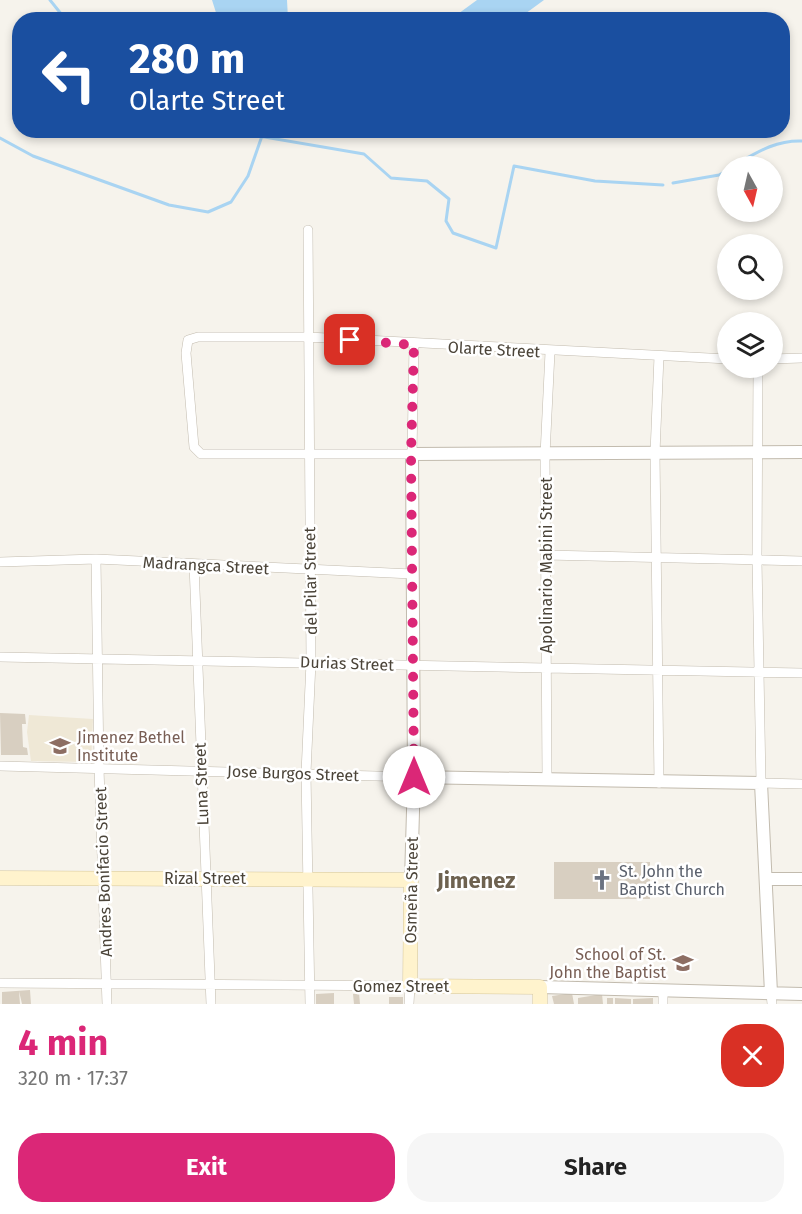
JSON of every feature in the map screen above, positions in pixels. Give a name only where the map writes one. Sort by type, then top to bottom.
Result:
[{"type":"main road","name":"Rizal Street","points":[[0,878],[411,880]]},
{"type":"main road","name":"Osmeña Street","points":[[410,986],[411,880]]},
{"type":"main road","name":"Gomez Street","points":[[410,986],[540,987]]},
{"type":"main road","points":[[540,987],[540,1004]]},
{"type":"street","name":"del Pilar Street","points":[[308,230],[311,662],[306,773],[310,1004]]},
{"type":"street","name":"Olarte Street","points":[[309,454],[198,452],[192,441],[186,353],[188,340],[198,337],[308,337],[414,345],[717,359]]},
{"type":"street","name":"Osmeña Street","points":[[411,880],[414,777],[411,454],[414,345]]},
{"type":"street","name":"Apolinario Mabini Street","points":[[547,779],[545,455],[550,351]]},
{"type":"street","points":[[659,356],[655,453],[659,783]]},
{"type":"street","points":[[783,359],[802,358]]},
{"type":"street","points":[[758,378],[757,561],[761,673],[761,783],[772,999]]},
{"type":"street","points":[[309,454],[802,453]]},
{"type":"street","points":[[546,555],[802,561]]},
{"type":"street","name":"Madrangca Street","points":[[0,562],[96,559],[309,571],[412,574]]},
{"type":"street","name":"Andres Bonifacio Street","points":[[96,559],[99,768],[107,1004]]},
{"type":"street","name":"Luna Street","points":[[194,564],[200,770],[211,1004]]},
{"type":"street","name":"Durias Street","points":[[0,657],[802,673]]},
{"type":"street","name":"Jose Burgos Street","points":[[0,766],[659,783],[802,784]]},
{"type":"street","points":[[767,879],[802,879]]},
{"type":"street","name":"Gomez Street","points":[[0,983],[410,986]]},
{"type":"street","name":"Osmeña Street","points":[[409,1004],[410,986]]},
{"type":"street","name":"Gomez Street","points":[[540,987],[663,990],[772,999],[802,994]]},
{"type":"street","points":[[663,990],[663,1004]]},
{"type":"shaded area","name":"Jimenez Bethel Institute","points":[[29,715],[93,719],[91,762],[31,761],[27,732]]},
{"type":"water","points":[[212,0],[287,0],[288,12],[216,12]]},
{"type":"water","points":[[477,0],[544,0],[528,12],[461,12]]},
{"type":"building","points":[[0,713],[25,714],[26,724],[22,724],[23,747],[27,748],[28,755],[1,755]]},
{"type":"building","name":"St. John the Baptist Church","points":[[554,862],[650,862],[650,899],[554,899]]},
{"type":"building","points":[[30,990],[31,1004],[22,1004],[19,991],[20,1004],[2,1004],[2,992]]},
{"type":"building","points":[[334,993],[334,1004],[316,1004],[316,994]]},
{"type":"building","points":[[359,993],[360,1004],[354,1004],[353,994]]},
{"type":"building","points":[[572,993],[574,1004],[554,1004],[552,996]]},
{"type":"building","points":[[602,994],[603,1004],[578,1004],[578,998]]},
{"type":"building","points":[[389,997],[403,997],[403,1004],[389,1004]]},
{"type":"building","points":[[607,998],[613,998],[613,1004],[607,1004]]},
{"type":"building","points":[[615,998],[631,999],[631,1004],[615,1004]]},
{"type":"building","points":[[653,998],[653,1004],[633,1004],[633,999]]},
{"type":"waterway","points":[[50,0],[60,12]]},
{"type":"waterway","points":[[0,138],[33,156],[169,205],[208,212],[231,202],[248,176],[261,138]]},
{"type":"waterway","points":[[270,138],[364,154],[391,178],[427,181],[449,199],[446,221],[453,233],[496,248],[514,166],[595,181],[663,185]]},
{"type":"waterway","points":[[751,156],[774,145],[802,141]]},
{"type":"waterway","points":[[673,183],[717,175]]},
{"type":"place","name":"Jimenez Bethel Institute","points":[[60,746]]},
{"type":"place","name":"St. John the Baptist Church","points":[[602,880]]},
{"type":"place","name":"School of St. John the Baptist","points":[[683,963]]},
{"type":"district","name":"Jimenez","points":[[476,880]]},
{"type":"route","points":[[350,340],[414,345],[411,454],[414,777]]}]
